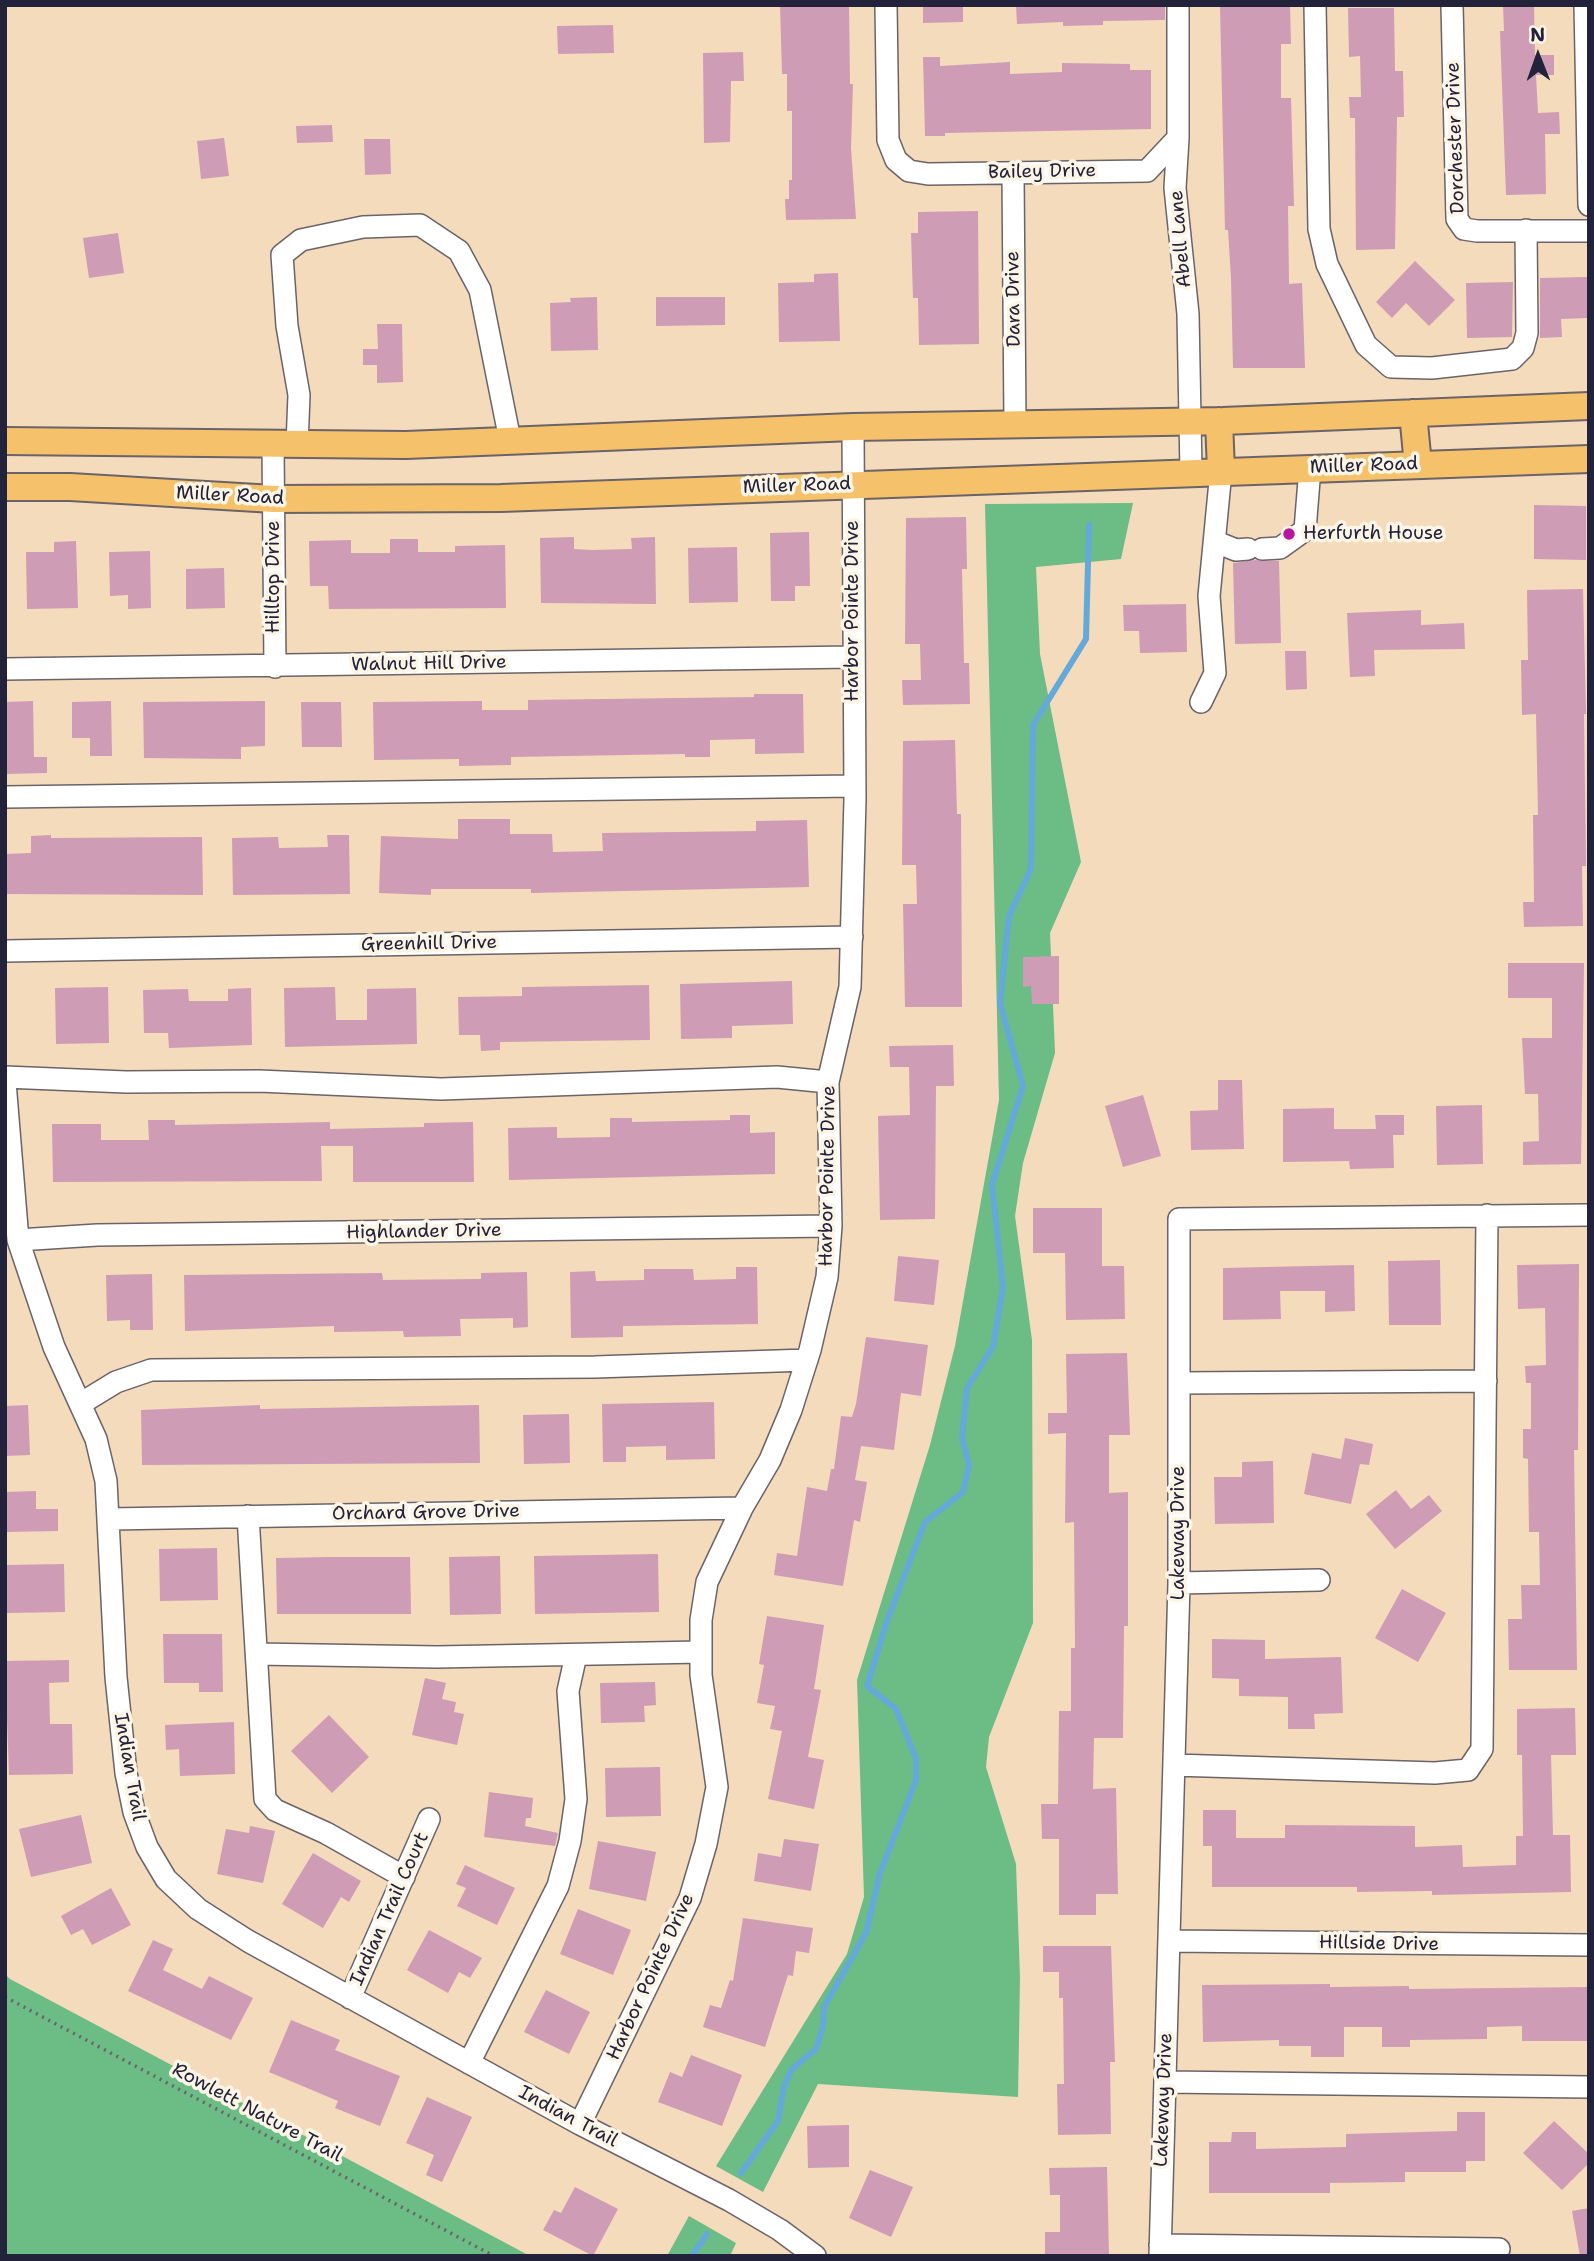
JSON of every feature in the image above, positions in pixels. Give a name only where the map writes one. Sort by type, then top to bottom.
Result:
[{"type":"main road","points":[[5,441],[285,445],[510,440],[853,427],[1219,421],[1589,406]]},
{"type":"main road","points":[[1413,413],[1418,464]]},
{"type":"main road","points":[[1219,421],[1221,471]]},
{"type":"main road","name":"Miller Road","points":[[5,487],[70,487],[274,499],[501,498],[1589,459]]},
{"type":"street","name":"Bailey Drive","points":[[886,5],[888,140],[896,160],[909,171],[928,174],[1147,171],[1178,138]]},
{"type":"street","name":"Abell Lane","points":[[1178,5],[1178,138],[1175,188],[1188,314],[1191,472]]},
{"type":"street","points":[[1315,5],[1320,229],[1327,264],[1366,345],[1391,366],[1432,368],[1512,359],[1523,348],[1527,333],[1526,230]]},
{"type":"street","name":"Dorchester Drive","points":[[1452,5],[1457,219],[1464,229],[1477,231],[1589,231]]},
{"type":"street","points":[[1585,5],[1589,205]]},
{"type":"street","name":"Dara Drive","points":[[1013,173],[1015,425]]},
{"type":"street","name":"Hilltop Drive","points":[[275,667],[274,499],[299,395],[286,326],[282,255],[301,240],[363,227],[420,225],[459,251],[480,290],[510,440]]},
{"type":"street","name":"Harbor Pointe Drive","points":[[580,2124],[690,1898],[706,1844],[717,1787],[701,1652],[701,1620],[707,1582],[741,1508],[770,1460],[791,1410],[807,1360],[827,1277],[831,1226],[828,1082],[850,986],[852,937],[853,427]]},
{"type":"street","points":[[1216,542],[1236,550],[1280,548],[1305,530],[1310,468]]},
{"type":"street","points":[[1201,702],[1215,673],[1209,596],[1221,471]]},
{"type":"street","name":"Walnut Hill Drive","points":[[5,668],[275,667],[853,657]]},
{"type":"street","points":[[5,797],[854,786]]},
{"type":"street","name":"Greenhill Drive","points":[[5,951],[852,937]]},
{"type":"street","points":[[5,1080],[125,1083],[259,1081],[441,1089],[777,1077],[828,1082]]},
{"type":"street","name":"Indian Trail","points":[[5,1080],[18,1240],[54,1347],[96,1439],[106,1480],[120,1730],[134,1812],[147,1847],[166,1879],[198,1909],[350,1998],[580,2124],[729,2200],[780,2230],[815,2256]]},
{"type":"street","points":[[1174,1766],[1435,1773],[1468,1770],[1482,1749],[1487,1215]]},
{"type":"street","name":"Lakeway Drive","points":[[1160,2250],[1179,1583],[1179,1219],[1589,1215]]},
{"type":"street","name":"Highlander Drive","points":[[18,1240],[97,1235],[831,1226]]},
{"type":"street","points":[[80,1404],[116,1381],[151,1370],[595,1367],[807,1360]]},
{"type":"street","points":[[1179,1383],[1486,1381]]},
{"type":"street","name":"Orchard Grove Drive","points":[[110,1519],[741,1508]]},
{"type":"street","points":[[248,1516],[265,1799],[275,1810],[326,1833],[404,1877]]},
{"type":"street","points":[[1179,1583],[1319,1580]]},
{"type":"street","points":[[257,1654],[576,1656],[701,1652]]},
{"type":"street","points":[[468,2063],[558,1886],[570,1841],[576,1799],[568,1691],[576,1656]]},
{"type":"street","name":"Indian Trail Court","points":[[350,1998],[429,1819]]},
{"type":"street","name":"Hillside Drive","points":[[1170,1941],[1589,1945]]},
{"type":"street","points":[[1165,2082],[1589,2087]]},
{"type":"street","points":[[1160,2250],[1499,2249]]},
{"type":"path","name":"Rowlett Nature Trail","points":[[5,1997],[495,2256]]},
{"type":"green space","points":[[1133,503],[1121,559],[1036,567],[1040,654],[1081,862],[1050,933],[1055,1053],[1023,1163],[1015,1216],[1032,1340],[1033,1623],[989,1737],[986,1767],[1016,1864],[1020,1977],[1018,2097],[818,2084],[763,2192],[716,2166],[847,1954],[864,1897],[857,1680],[930,1445],[955,1346],[999,1100],[985,504]]},
{"type":"green space","points":[[5,1974],[10,1979],[530,2256],[5,2256]]},
{"type":"green space","points":[[689,2216],[736,2243],[730,2256],[667,2256]]},
{"type":"building","points":[[780,5],[849,5],[850,84],[853,84],[851,148],[856,219],[786,220],[785,199],[789,199],[789,180],[792,180],[792,111],[787,111],[787,74],[782,74]]},
{"type":"building","points":[[923,5],[963,5],[963,22],[923,23]]},
{"type":"building","points":[[1016,5],[1165,5],[1165,20],[1103,21],[1103,25],[1063,26],[1063,22],[1017,24]]},
{"type":"building","points":[[1290,5],[1291,44],[1281,44],[1281,98],[1291,98],[1294,206],[1288,206],[1289,284],[1302,283],[1305,368],[1233,368],[1231,278],[1228,230],[1225,230],[1220,6]]},
{"type":"building","points":[[1503,5],[1534,5],[1535,55],[1554,55],[1554,75],[1536,75],[1538,113],[1559,112],[1560,134],[1545,134],[1546,194],[1506,195],[1500,31],[1504,31]]},
{"type":"building","points":[[1348,8],[1394,8],[1395,71],[1403,71],[1404,117],[1397,117],[1395,249],[1356,250],[1355,118],[1350,118],[1349,97],[1361,97],[1360,56],[1349,57]]},
{"type":"building","points":[[613,25],[614,53],[558,54],[557,26]]},
{"type":"building","points":[[743,52],[744,81],[731,81],[730,142],[704,143],[703,53]]},
{"type":"building","points":[[923,57],[940,57],[940,66],[1010,62],[1010,74],[1062,72],[1062,63],[1130,64],[1130,70],[1151,70],[1151,129],[945,133],[945,136],[925,136]]},
{"type":"building","points":[[332,125],[333,142],[297,143],[296,126]]},
{"type":"building","points":[[224,138],[229,176],[201,179],[197,141]]},
{"type":"building","points":[[364,139],[390,139],[391,174],[365,175]]},
{"type":"building","points":[[978,211],[979,344],[919,345],[918,298],[913,298],[911,233],[918,233],[918,212]]},
{"type":"building","points":[[118,233],[124,273],[89,278],[83,238]]},
{"type":"building","points":[[1415,261],[1455,300],[1429,326],[1406,303],[1392,318],[1376,302]]},
{"type":"building","points":[[838,273],[840,341],[779,342],[778,283],[814,282],[814,274]]},
{"type":"building","points":[[1587,277],[1587,318],[1561,319],[1562,337],[1540,338],[1540,278]]},
{"type":"building","points":[[1513,282],[1512,337],[1467,338],[1466,283]]},
{"type":"building","points":[[597,297],[598,350],[551,351],[550,303],[571,302],[570,298]]},
{"type":"building","points":[[656,297],[725,297],[725,325],[656,326]]},
{"type":"building","points":[[377,324],[402,324],[403,382],[377,383],[377,365],[363,365],[363,349],[378,349]]},
{"type":"building","points":[[1534,505],[1586,506],[1586,560],[1534,559]]},
{"type":"building","points":[[966,517],[967,569],[962,569],[964,663],[969,663],[970,704],[903,705],[902,680],[921,680],[920,644],[905,644],[906,518]]},
{"type":"building","points":[[809,532],[810,586],[795,586],[795,601],[771,601],[770,533]]},
{"type":"building","points":[[574,537],[574,549],[592,550],[632,549],[631,538],[655,537],[656,604],[541,603],[540,538]]},
{"type":"building","points":[[390,539],[418,539],[418,552],[455,552],[455,546],[505,545],[506,608],[329,609],[328,586],[310,586],[309,541],[351,540],[351,553],[390,553]]},
{"type":"building","points":[[76,541],[78,608],[27,609],[26,552],[54,552],[54,542]]},
{"type":"building","points":[[737,547],[738,602],[689,603],[688,548]]},
{"type":"building","points":[[150,551],[151,608],[128,609],[128,595],[110,596],[109,552]]},
{"type":"building","points":[[1279,561],[1281,643],[1235,644],[1233,563]]},
{"type":"building","points":[[224,568],[225,608],[186,609],[186,569]]},
{"type":"building","points":[[1583,589],[1586,866],[1582,866],[1583,926],[1524,927],[1523,902],[1534,902],[1533,815],[1538,815],[1536,714],[1522,715],[1521,660],[1528,660],[1527,590]]},
{"type":"building","points":[[1186,604],[1187,652],[1140,653],[1139,631],[1124,631],[1123,605]]},
{"type":"building","points":[[1421,610],[1421,625],[1464,623],[1465,649],[1374,650],[1375,676],[1350,677],[1347,613]]},
{"type":"building","points":[[1285,651],[1306,651],[1307,689],[1286,690]]},
{"type":"building","points":[[754,694],[803,694],[804,753],[755,754],[755,739],[710,740],[710,757],[685,757],[685,754],[511,757],[511,765],[459,766],[459,759],[374,760],[373,702],[482,701],[482,710],[528,710],[528,700],[754,697]]},
{"type":"building","points":[[33,701],[34,757],[47,757],[47,773],[5,774],[5,702]]},
{"type":"building","points":[[111,701],[112,756],[90,756],[90,738],[72,738],[72,702]]},
{"type":"building","points":[[265,701],[265,746],[241,747],[241,759],[144,758],[143,702]]},
{"type":"building","points":[[301,702],[341,702],[342,747],[302,747]]},
{"type":"building","points":[[955,740],[957,814],[961,814],[962,1007],[905,1007],[903,904],[917,904],[916,865],[902,865],[903,741]]},
{"type":"building","points":[[458,819],[510,819],[510,834],[552,834],[553,852],[603,851],[602,833],[756,831],[756,821],[807,820],[809,887],[531,893],[531,889],[431,889],[431,895],[379,893],[381,836],[458,839]]},
{"type":"building","points":[[51,835],[51,838],[202,837],[203,895],[5,894],[5,854],[31,853],[31,836]]},
{"type":"building","points":[[327,835],[349,835],[350,894],[233,895],[232,838],[278,837],[279,848],[328,847]]},
{"type":"building","points":[[1059,956],[1059,1004],[1032,1004],[1031,986],[1023,987],[1023,957]]},
{"type":"building","points":[[1508,963],[1584,963],[1581,1164],[1523,1165],[1523,1142],[1539,1141],[1538,1094],[1525,1094],[1522,1038],[1552,1038],[1552,998],[1508,998]]},
{"type":"building","points":[[792,981],[793,1024],[732,1026],[732,1038],[681,1039],[680,984]]},
{"type":"building","points":[[649,985],[650,1040],[500,1042],[500,1050],[481,1051],[480,1035],[459,1035],[458,997],[522,996],[522,987]]},
{"type":"building","points":[[108,987],[109,1043],[56,1044],[55,988]]},
{"type":"building","points":[[335,987],[336,1020],[367,1020],[367,989],[416,988],[417,1044],[285,1047],[284,988]]},
{"type":"building","points":[[251,988],[252,1045],[169,1048],[168,1033],[144,1033],[143,990],[188,989],[189,1001],[228,1001],[228,989]]},
{"type":"building","points":[[953,1045],[954,1086],[936,1086],[935,1219],[880,1220],[878,1116],[910,1115],[909,1067],[890,1067],[889,1046]]},
{"type":"building","points":[[1218,1080],[1242,1080],[1244,1149],[1191,1150],[1190,1111],[1218,1110]]},
{"type":"building","points":[[1143,1095],[1161,1156],[1123,1167],[1105,1106]]},
{"type":"building","points":[[1482,1105],[1483,1164],[1437,1165],[1436,1106]]},
{"type":"building","points":[[1334,1108],[1334,1129],[1376,1129],[1375,1115],[1404,1115],[1404,1135],[1393,1135],[1394,1168],[1350,1169],[1349,1161],[1283,1162],[1283,1109]]},
{"type":"building","points":[[730,1115],[750,1115],[750,1133],[775,1132],[775,1174],[509,1180],[508,1128],[557,1127],[557,1138],[610,1137],[610,1118],[632,1118],[632,1122],[730,1120]]},
{"type":"building","points":[[148,1120],[175,1120],[175,1125],[330,1122],[330,1129],[424,1127],[424,1123],[473,1122],[474,1182],[353,1182],[353,1146],[321,1146],[322,1181],[53,1182],[52,1124],[101,1124],[101,1140],[149,1140]]},
{"type":"building","points":[[1033,1208],[1102,1208],[1102,1266],[1124,1266],[1125,1319],[1066,1320],[1065,1253],[1033,1253]]},
{"type":"building","points":[[898,1256],[939,1260],[934,1305],[894,1301]]},
{"type":"building","points":[[1440,1260],[1441,1325],[1389,1325],[1388,1261]]},
{"type":"building","points":[[1579,1264],[1578,1450],[1574,1450],[1577,1670],[1509,1670],[1508,1619],[1522,1619],[1521,1585],[1540,1585],[1539,1532],[1529,1532],[1528,1459],[1523,1458],[1523,1429],[1531,1429],[1531,1383],[1526,1383],[1525,1366],[1546,1365],[1545,1308],[1518,1309],[1517,1265]]},
{"type":"building","points":[[1354,1265],[1355,1311],[1325,1312],[1325,1291],[1280,1291],[1281,1319],[1223,1320],[1223,1268]]},
{"type":"building","points":[[736,1267],[757,1267],[758,1324],[623,1326],[623,1337],[571,1338],[570,1272],[595,1271],[596,1281],[644,1280],[644,1269],[693,1269],[694,1280],[736,1279]]},
{"type":"building","points":[[527,1272],[528,1327],[513,1328],[513,1318],[460,1319],[461,1336],[404,1337],[403,1331],[334,1332],[334,1326],[185,1331],[184,1275],[382,1273],[383,1280],[481,1279],[481,1273]]},
{"type":"building","points":[[152,1274],[153,1330],[130,1330],[130,1320],[107,1321],[106,1275]]},
{"type":"building","points":[[866,1337],[928,1345],[921,1396],[901,1393],[894,1450],[861,1446],[855,1480],[867,1482],[860,1522],[854,1520],[843,1586],[774,1575],[777,1553],[797,1556],[807,1487],[827,1491],[831,1469],[834,1469],[841,1416],[852,1417],[856,1404]]},
{"type":"building","points":[[1127,1353],[1130,1435],[1109,1435],[1109,1493],[1128,1492],[1128,1626],[1124,1626],[1123,1738],[1094,1738],[1093,1789],[1116,1788],[1118,1894],[1096,1894],[1096,1915],[1059,1915],[1059,1839],[1042,1839],[1041,1804],[1058,1804],[1059,1711],[1071,1711],[1071,1648],[1075,1648],[1074,1522],[1065,1523],[1066,1433],[1048,1434],[1048,1413],[1067,1413],[1066,1354]]},
{"type":"building","points":[[714,1402],[715,1459],[666,1460],[666,1446],[626,1447],[626,1462],[603,1462],[602,1404]]},
{"type":"building","points":[[28,1405],[30,1455],[5,1456],[5,1406]]},
{"type":"building","points":[[260,1405],[260,1409],[479,1405],[480,1463],[142,1465],[141,1410]]},
{"type":"building","points":[[569,1414],[570,1463],[524,1464],[523,1415]]},
{"type":"building","points":[[1345,1438],[1373,1444],[1369,1465],[1360,1464],[1351,1504],[1304,1494],[1312,1453],[1341,1459]]},
{"type":"building","points":[[1273,1461],[1274,1523],[1215,1524],[1214,1477],[1242,1477],[1242,1462]]},
{"type":"building","points":[[1396,1490],[1411,1509],[1429,1495],[1442,1511],[1395,1549],[1366,1514]]},
{"type":"building","points":[[36,1491],[36,1509],[58,1509],[58,1531],[5,1532],[5,1492]]},
{"type":"building","points":[[217,1548],[218,1600],[160,1601],[159,1549]]},
{"type":"building","points":[[658,1554],[659,1612],[535,1614],[534,1556]]},
{"type":"building","points":[[500,1556],[501,1614],[450,1615],[449,1557]]},
{"type":"building","points":[[410,1557],[411,1614],[277,1614],[276,1558]]},
{"type":"building","points":[[64,1564],[65,1612],[7,1613],[7,1565]]},
{"type":"building","points":[[1402,1589],[1446,1613],[1418,1662],[1375,1638]]},
{"type":"building","points":[[767,1616],[824,1625],[814,1689],[821,1690],[808,1757],[824,1760],[814,1809],[768,1799],[782,1731],[770,1729],[775,1706],[757,1703],[764,1665],[759,1664]]},
{"type":"building","points":[[163,1634],[222,1634],[223,1692],[199,1692],[199,1683],[164,1683]]},
{"type":"building","points":[[1212,1639],[1265,1640],[1265,1659],[1341,1657],[1343,1713],[1314,1714],[1315,1729],[1288,1729],[1288,1697],[1239,1696],[1239,1679],[1212,1678]]},
{"type":"building","points":[[69,1660],[69,1682],[49,1683],[50,1724],[72,1724],[73,1774],[9,1775],[5,1661]]},
{"type":"building","points":[[425,1678],[446,1683],[442,1699],[456,1702],[454,1712],[464,1714],[457,1745],[412,1735]]},
{"type":"building","points":[[655,1682],[656,1705],[644,1706],[645,1722],[601,1723],[600,1683]]},
{"type":"building","points":[[1575,1708],[1576,1755],[1551,1755],[1553,1835],[1570,1835],[1571,1892],[1432,1895],[1432,1891],[1357,1892],[1357,1887],[1212,1887],[1212,1846],[1203,1846],[1203,1810],[1236,1810],[1236,1838],[1285,1838],[1285,1825],[1415,1826],[1415,1847],[1462,1845],[1463,1867],[1516,1865],[1516,1836],[1523,1836],[1522,1755],[1517,1755],[1517,1709]]},
{"type":"building","points":[[329,1715],[369,1757],[332,1793],[291,1751]]},
{"type":"building","points":[[234,1722],[235,1774],[180,1776],[179,1749],[166,1750],[165,1725]]},
{"type":"building","points":[[660,1767],[661,1816],[606,1817],[605,1768]]},
{"type":"building","points":[[489,1792],[533,1798],[531,1818],[526,1818],[525,1826],[558,1833],[555,1846],[484,1837]]},
{"type":"building","points":[[81,1815],[92,1863],[31,1877],[19,1829]]},
{"type":"building","points":[[250,1826],[275,1831],[263,1883],[217,1874],[226,1829],[249,1833]]},
{"type":"building","points":[[784,1839],[819,1844],[811,1891],[754,1881],[758,1853],[781,1857]]},
{"type":"building","points":[[598,1841],[656,1852],[646,1901],[589,1889]]},
{"type":"building","points":[[313,1853],[361,1881],[349,1902],[341,1897],[323,1928],[282,1904]]},
{"type":"building","points":[[465,1865],[515,1888],[497,1925],[457,1906],[466,1888],[456,1884]]},
{"type":"building","points":[[111,1888],[131,1925],[92,1945],[83,1929],[71,1935],[61,1916]]},
{"type":"building","points":[[578,1909],[631,1930],[613,1975],[560,1954]]},
{"type":"building","points":[[743,1918],[813,1928],[809,1953],[796,1951],[793,1976],[788,1975],[765,2047],[703,2027],[710,2005],[721,2008],[730,1980],[733,1981]]},
{"type":"building","points":[[429,1930],[482,1958],[470,1978],[459,1972],[448,1993],[407,1970]]},
{"type":"building","points":[[153,1940],[173,1949],[163,1970],[202,1989],[209,1976],[253,1998],[231,2040],[128,1991]]},
{"type":"building","points":[[1043,1946],[1111,1946],[1115,2062],[1110,2062],[1111,2134],[1058,2135],[1057,2084],[1064,2084],[1063,1998],[1059,1998],[1059,1972],[1043,1972]]},
{"type":"building","points":[[1330,1984],[1330,1987],[1409,1986],[1409,1989],[1589,1987],[1589,2041],[1522,2041],[1522,2026],[1487,2027],[1487,2039],[1410,2040],[1410,2047],[1382,2047],[1382,2027],[1344,2027],[1344,2057],[1311,2057],[1311,2046],[1279,2046],[1279,2040],[1203,2042],[1202,1985]]},
{"type":"building","points":[[546,1990],[590,2012],[569,2054],[524,2032]]},
{"type":"building","points":[[291,2020],[340,2040],[335,2050],[400,2076],[380,2126],[335,2108],[338,2101],[269,2072]]},
{"type":"building","points":[[691,2055],[742,2075],[722,2126],[658,2102],[670,2072],[682,2077]]},
{"type":"building","points":[[427,2097],[472,2117],[442,2182],[426,2175],[434,2155],[406,2143]]},
{"type":"building","points":[[1457,2112],[1485,2112],[1485,2161],[1466,2161],[1466,2172],[1405,2172],[1405,2182],[1330,2183],[1330,2193],[1209,2193],[1209,2142],[1231,2142],[1232,2132],[1256,2132],[1256,2149],[1346,2147],[1346,2134],[1457,2131]]},
{"type":"building","points":[[1554,2121],[1589,2154],[1589,2163],[1562,2190],[1523,2153]]},
{"type":"building","points":[[849,2125],[849,2167],[808,2168],[807,2126]]},
{"type":"building","points":[[1107,2167],[1109,2256],[1045,2256],[1045,2232],[1060,2232],[1060,2195],[1050,2195],[1049,2168]]},
{"type":"building","points":[[870,2170],[913,2187],[891,2237],[849,2218]]},
{"type":"building","points":[[575,2187],[618,2209],[593,2256],[543,2230],[554,2210],[561,2213]]},
{"type":"building","points":[[1589,2208],[1589,2256],[1580,2256],[1572,2211]]},
{"type":"waterway","points":[[741,2173],[778,2121],[784,2086],[792,2069],[816,2049],[823,2027],[824,2007],[866,1933],[880,1873],[916,1780],[916,1759],[896,1709],[867,1686],[887,1621],[925,1522],[963,1492],[969,1465],[962,1438],[967,1388],[993,1347],[1003,1287],[992,1185],[1023,1086],[1000,1003],[1009,916],[1031,869],[1033,725],[1086,639],[1089,525]]},
{"type":"waterway","points":[[692,2256],[707,2234]]},
{"type":"place","name":"Herfurth House","points":[[1289,534]]}]
